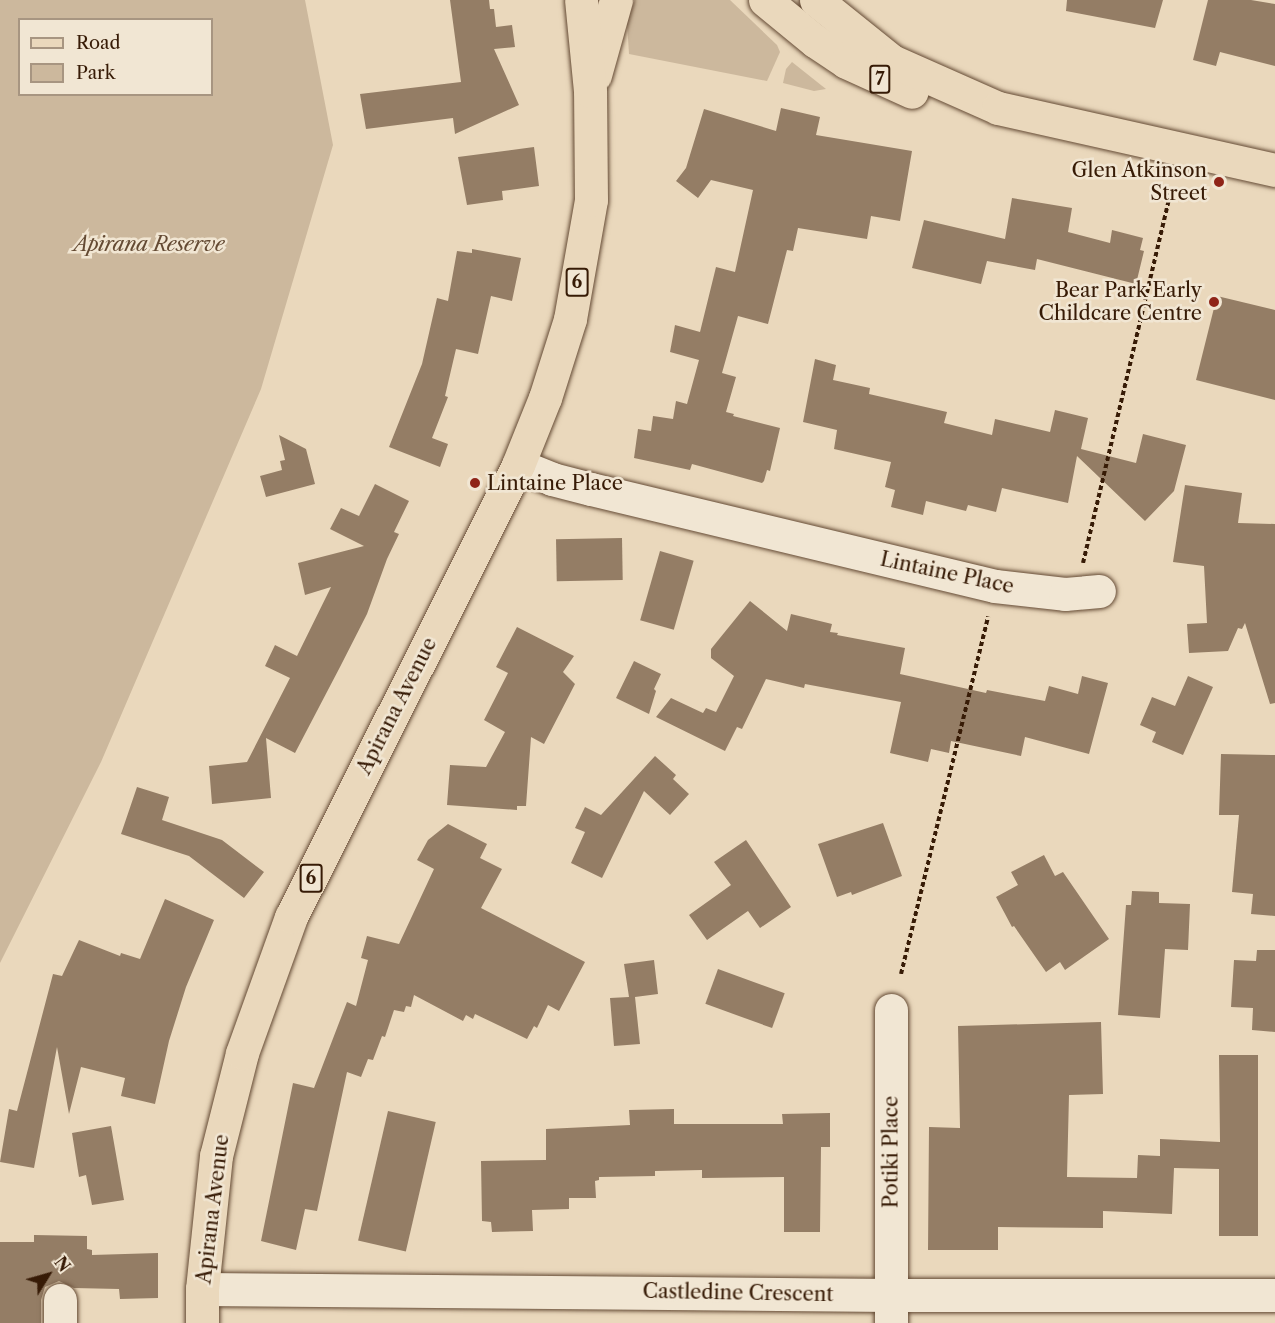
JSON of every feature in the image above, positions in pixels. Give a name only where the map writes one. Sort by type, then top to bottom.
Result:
[{"type":"main road","name":"Apirana Avenue","points":[[202,1323],[202,1289],[216,1156],[242,1053],[291,917],[518,465],[545,398],[570,320],[591,200],[590,91],[581,0]]},
{"type":"main road","name":"Apirana Avenue","points":[[590,91],[616,0]]},
{"type":"main road","name":"7","points":[[767,4],[846,62],[901,89],[963,108],[998,108]]},
{"type":"main road","name":"7","points":[[819,4],[892,61],[998,108],[1275,170]]},
{"type":"street","name":"Lintaine Place","points":[[518,465],[552,479],[591,489],[995,586],[1065,594],[1091,578]]},
{"type":"street","name":"Potiki Place","points":[[891,1010],[891,1309]]},
{"type":"street","name":"Castledine Crescent","points":[[202,1289],[891,1309],[1275,1295]]},
{"type":"path","points":[[1091,578],[1172,187]]},
{"type":"path","points":[[902,974],[989,614]]},
{"type":"green space","name":"Apirana Reserve","points":[[0,0],[305,0],[333,145],[261,389],[101,762],[0,963]]},
{"type":"green space","points":[[635,0],[730,0],[777,45],[780,52],[767,81],[629,54],[627,23]]},
{"type":"green space","points":[[792,62],[826,89],[814,91],[783,83],[786,69]]},
{"type":"building","points":[[450,0],[489,0],[490,9],[494,9],[496,27],[512,25],[515,47],[494,49],[519,105],[455,134],[453,118],[366,129],[360,94],[461,82]]},
{"type":"building","points":[[1067,0],[1163,0],[1155,28],[1066,11]]},
{"type":"building","points":[[1208,0],[1251,0],[1275,4],[1275,66],[1220,52],[1216,66],[1193,60]]},
{"type":"building","points":[[781,108],[820,117],[816,135],[912,151],[900,221],[871,216],[867,239],[798,228],[793,251],[787,250],[768,324],[738,316],[722,373],[736,377],[726,412],[734,414],[733,416],[780,428],[770,471],[767,470],[762,483],[692,464],[690,470],[634,458],[638,429],[651,431],[653,416],[673,419],[676,401],[687,404],[699,360],[670,352],[675,325],[700,332],[716,267],[735,272],[753,190],[711,180],[698,198],[676,181],[686,168],[704,109],[776,131]]},
{"type":"building","points":[[534,147],[539,186],[502,191],[503,200],[467,205],[458,157]]},
{"type":"building","points":[[1012,198],[1072,208],[1068,232],[1110,243],[1112,230],[1143,238],[1140,250],[1144,251],[1136,284],[1037,259],[1035,270],[987,261],[981,284],[912,268],[924,220],[1005,239]]},
{"type":"building","points":[[472,249],[521,258],[512,301],[491,296],[478,354],[456,349],[445,396],[448,397],[432,438],[448,444],[440,467],[389,447],[422,364],[437,298],[448,301],[457,251],[472,253]]},
{"type":"building","points":[[1217,296],[1275,310],[1275,400],[1196,380]]},
{"type":"building","points":[[815,359],[836,365],[833,380],[870,388],[869,394],[947,412],[944,423],[992,435],[995,419],[1050,432],[1055,410],[1088,418],[1081,449],[1136,463],[1143,434],[1186,445],[1174,491],[1145,521],[1077,456],[1068,503],[1002,488],[996,512],[968,505],[966,511],[926,501],[923,515],[891,507],[895,490],[885,487],[891,462],[834,449],[837,430],[803,422]]},
{"type":"building","points":[[279,435],[306,449],[315,484],[266,497],[260,476],[282,470],[280,461],[285,460]]},
{"type":"building","points":[[375,484],[409,501],[394,532],[399,534],[387,559],[367,614],[295,753],[266,738],[271,798],[212,804],[209,766],[247,762],[290,678],[265,666],[275,645],[297,656],[331,587],[305,595],[298,563],[364,546],[330,529],[341,508],[359,516]]},
{"type":"building","points":[[1185,485],[1242,493],[1238,523],[1275,524],[1275,703],[1270,704],[1245,623],[1242,629],[1238,628],[1228,651],[1189,653],[1187,624],[1207,623],[1204,566],[1173,562]]},
{"type":"building","points":[[622,538],[623,580],[557,581],[556,539]]},
{"type":"building","points":[[660,551],[694,561],[674,630],[640,620]]},
{"type":"building","points":[[750,601],[787,631],[791,614],[832,624],[830,632],[838,633],[837,635],[905,648],[900,674],[986,693],[987,690],[1045,701],[1049,686],[1078,694],[1082,676],[1108,683],[1089,754],[1025,737],[1021,756],[951,741],[949,753],[931,749],[928,762],[890,753],[901,702],[805,684],[804,688],[766,679],[742,729],[737,727],[725,751],[656,717],[671,698],[703,713],[706,708],[716,712],[734,676],[711,658],[711,649]]},
{"type":"building","points":[[517,627],[574,656],[563,672],[575,684],[544,744],[531,737],[526,806],[517,806],[517,810],[447,805],[450,765],[486,767],[505,732],[484,720],[508,673],[496,667]]},
{"type":"building","points":[[634,661],[661,674],[654,689],[656,691],[649,714],[616,698]]},
{"type":"building","points":[[1188,676],[1213,687],[1183,755],[1152,742],[1156,732],[1140,725],[1152,697],[1175,706]]},
{"type":"building","points":[[1221,754],[1275,755],[1275,916],[1251,914],[1253,894],[1232,892],[1239,815],[1219,815]]},
{"type":"building","points":[[655,756],[676,775],[673,779],[689,794],[670,815],[644,791],[602,878],[571,863],[585,832],[575,828],[585,807],[601,815]]},
{"type":"building","points":[[137,787],[169,797],[162,820],[222,840],[264,872],[244,898],[189,856],[121,834]]},
{"type":"building","points":[[883,823],[902,876],[852,895],[851,892],[837,897],[818,844]]},
{"type":"building","points":[[448,824],[487,844],[480,858],[502,869],[481,908],[585,962],[559,1011],[548,1005],[537,1028],[534,1026],[527,1039],[475,1014],[473,1019],[466,1015],[463,1021],[414,995],[411,1007],[406,1006],[404,1012],[394,1010],[385,1037],[382,1036],[373,1060],[368,1059],[361,1077],[347,1072],[317,1211],[305,1209],[296,1250],[261,1241],[293,1083],[314,1088],[347,1002],[356,1006],[368,960],[361,958],[367,936],[399,944],[434,869],[417,860],[428,840]]},
{"type":"building","points":[[746,840],[791,907],[760,928],[748,911],[707,940],[689,915],[731,885],[714,862]]},
{"type":"building","points":[[1044,855],[1055,876],[1063,872],[1109,939],[1065,970],[1060,962],[1046,972],[1014,926],[1012,927],[996,897],[1018,885],[1011,872]]},
{"type":"building","points":[[1132,891],[1159,892],[1159,903],[1190,904],[1188,950],[1165,949],[1160,1018],[1118,1015],[1126,905],[1131,905]]},
{"type":"building","points":[[165,899],[214,920],[186,987],[169,1041],[155,1104],[121,1096],[125,1078],[81,1067],[69,1114],[57,1047],[34,1168],[0,1162],[9,1109],[17,1111],[53,974],[62,976],[79,940],[120,956],[121,953],[140,959]]},
{"type":"building","points":[[1257,950],[1275,950],[1275,1032],[1252,1030],[1253,1008],[1231,1007],[1234,960],[1256,961]]},
{"type":"building","points":[[654,960],[658,994],[635,997],[640,1044],[614,1046],[610,998],[629,997],[624,964]]},
{"type":"building","points":[[718,969],[785,993],[772,1028],[705,1004]]},
{"type":"building","points":[[1101,1022],[1103,1094],[1069,1095],[1067,1177],[1137,1178],[1138,1155],[1160,1156],[1160,1139],[1220,1142],[1219,1055],[1258,1055],[1258,1236],[1219,1236],[1219,1169],[1174,1168],[1172,1214],[1103,1211],[1103,1228],[998,1227],[998,1250],[928,1250],[929,1127],[960,1128],[958,1026]]},
{"type":"building","points":[[674,1109],[674,1124],[783,1124],[782,1114],[830,1113],[830,1147],[821,1147],[820,1232],[784,1232],[784,1177],[702,1178],[702,1170],[655,1171],[655,1176],[599,1177],[599,1180],[595,1181],[596,1198],[569,1198],[569,1209],[532,1210],[533,1231],[492,1232],[491,1222],[482,1221],[481,1161],[546,1160],[546,1129],[630,1125],[629,1110]]},
{"type":"building","points":[[388,1111],[436,1122],[406,1252],[358,1241]]},
{"type":"building","points":[[111,1126],[124,1200],[92,1205],[86,1175],[79,1177],[72,1133]]},
{"type":"building","points":[[34,1235],[87,1236],[87,1249],[92,1250],[92,1255],[158,1253],[158,1298],[120,1299],[119,1289],[74,1288],[59,1281],[45,1287],[41,1300],[41,1323],[0,1323],[0,1242],[34,1242]]},
{"type":"place","name":"Glen Atkinson Street","points":[[1219,182]]},
{"type":"place","name":"Bear Park Early Childcare Centre","points":[[1214,302]]},
{"type":"place","name":"Lintaine Place","points":[[475,483]]}]
